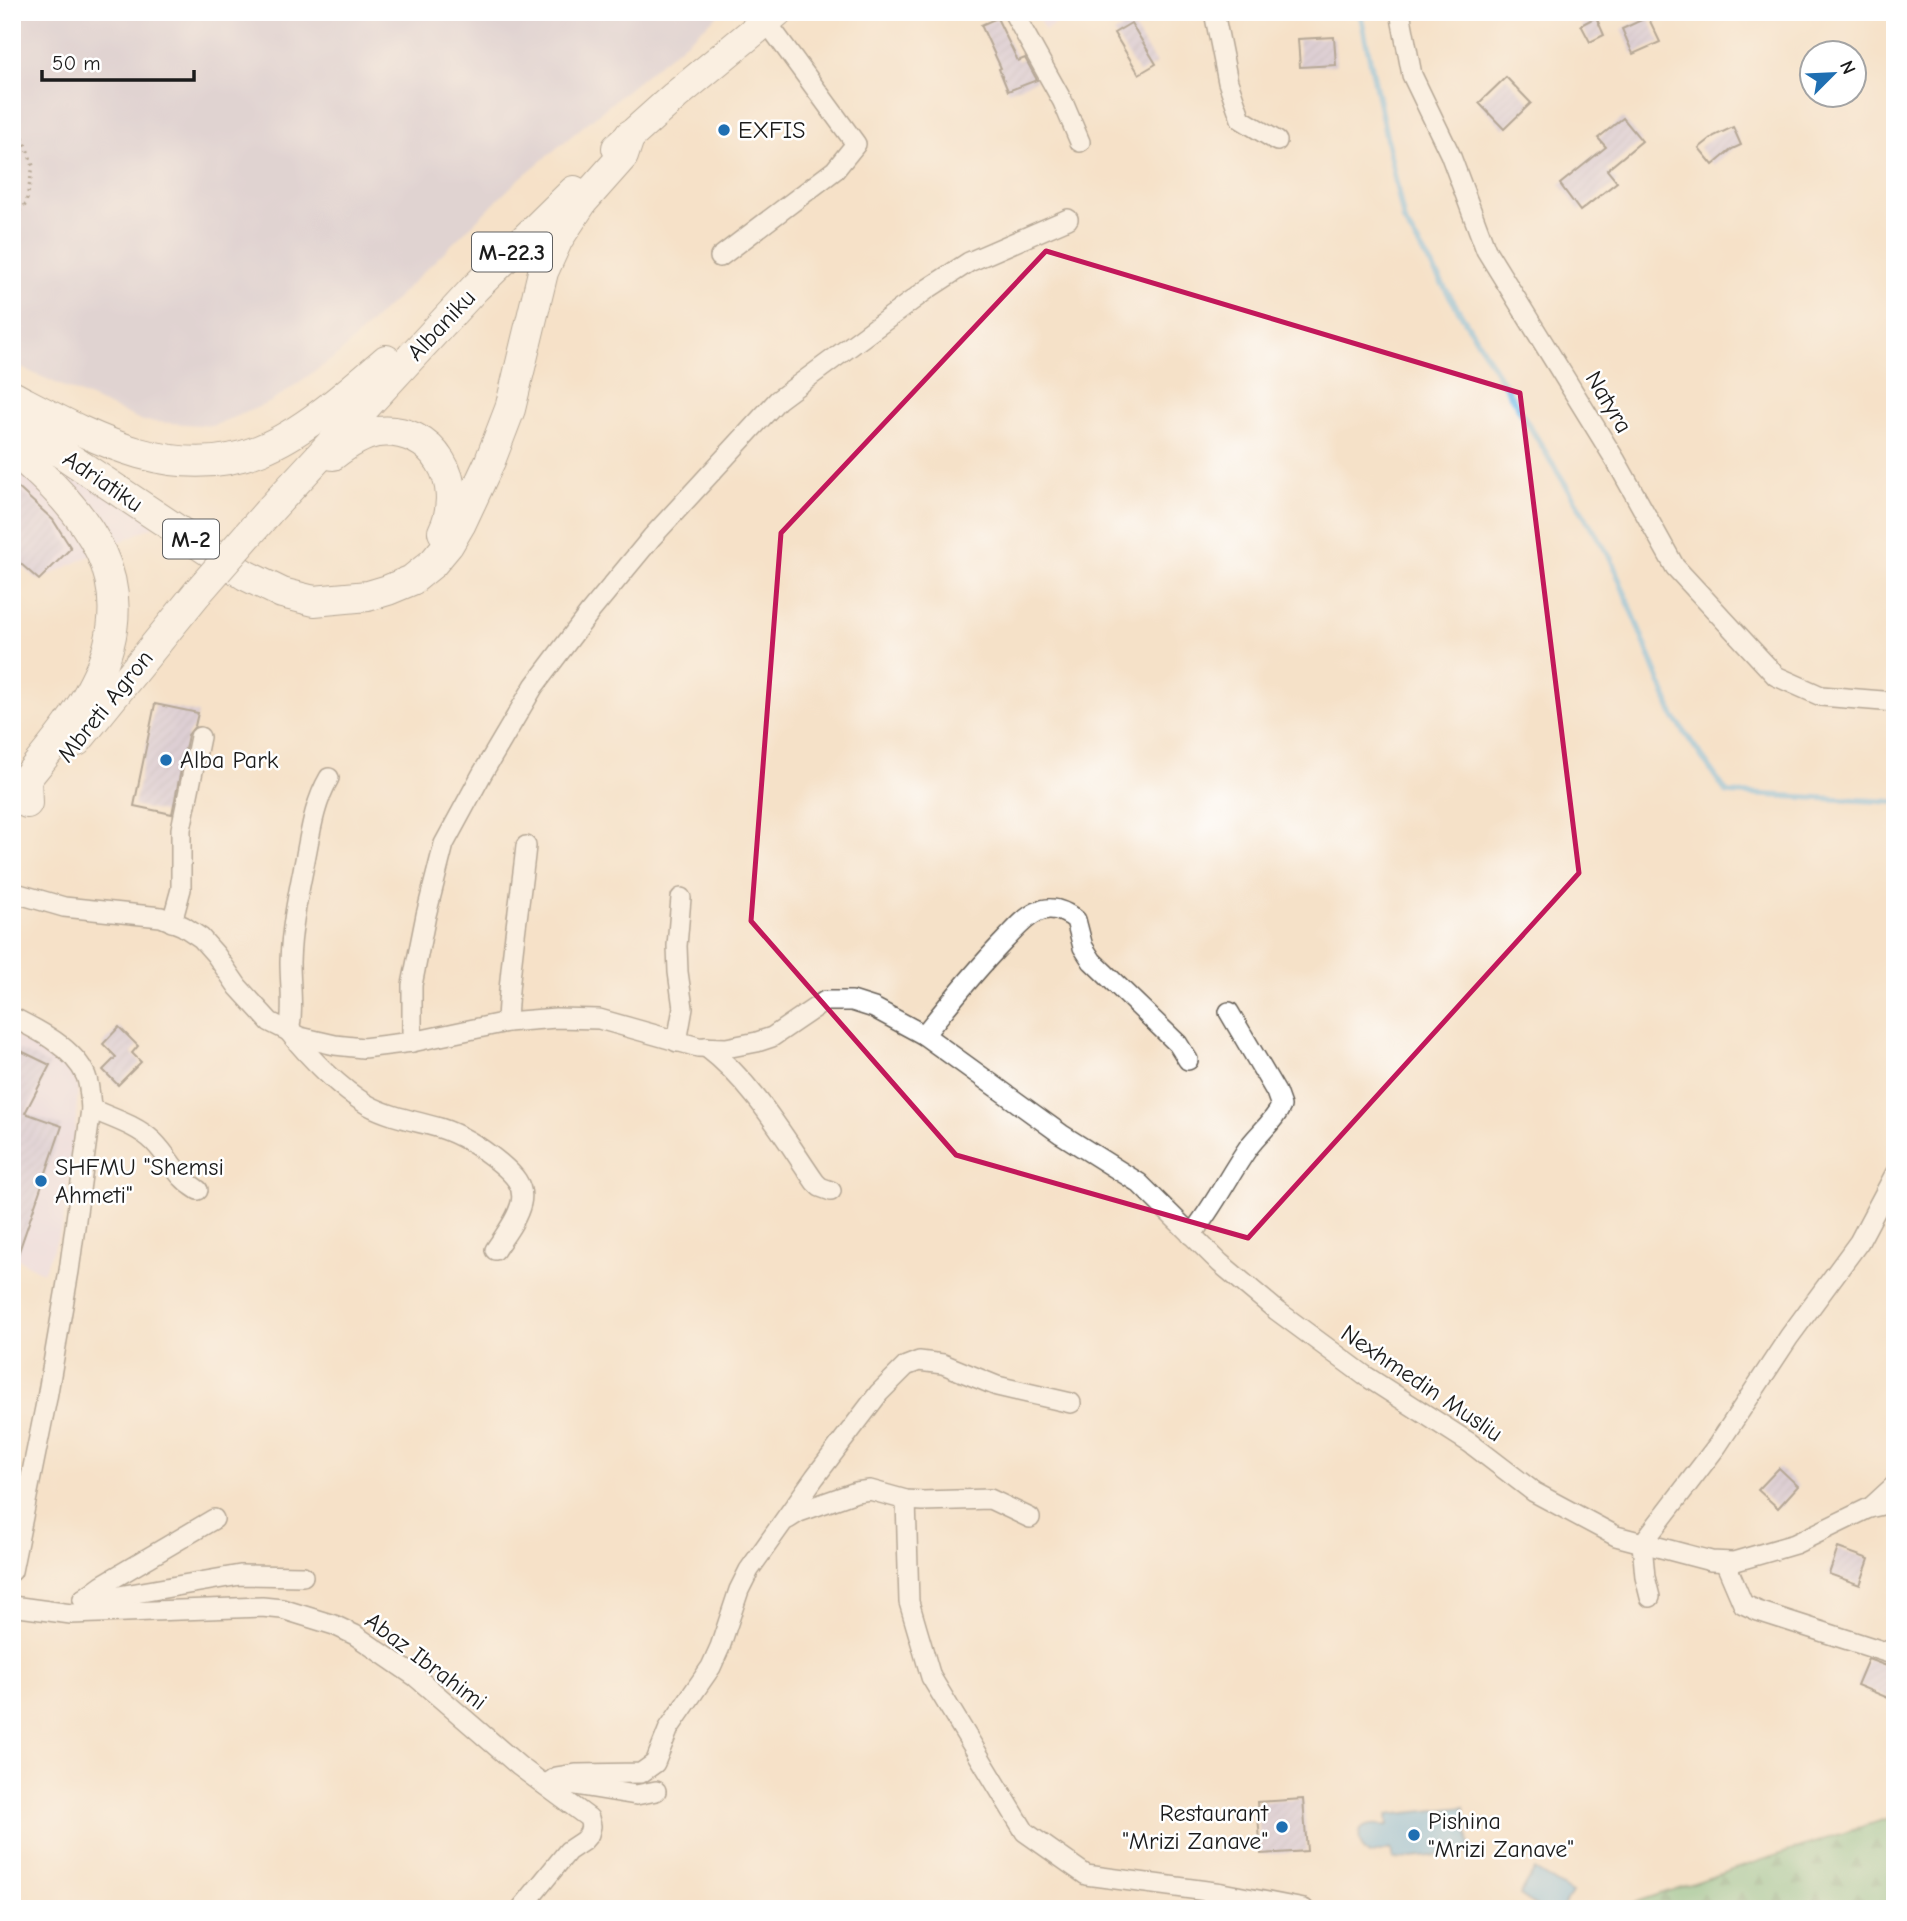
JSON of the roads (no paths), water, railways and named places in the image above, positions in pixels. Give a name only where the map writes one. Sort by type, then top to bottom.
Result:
[{"type":"main road","name":"Albaniku","points":[[198,592],[268,512],[475,288],[630,135],[772,17]]},
{"type":"main road","name":"Adriatiku","points":[[12,420],[245,575],[282,593],[314,601],[368,596],[412,580],[433,563],[461,523],[490,461],[510,409],[543,272],[558,239],[583,201],[623,156],[630,135]]},
{"type":"main road","points":[[12,397],[88,434],[146,456],[177,462],[218,462],[261,450],[304,426],[359,383],[529,236]]},
{"type":"main road","name":"M-2","points":[[268,512],[346,444],[374,432],[407,435],[425,444],[447,470],[453,503],[450,519],[426,556],[399,576],[388,590]]},
{"type":"main road","name":"M-2","points":[[12,449],[51,482],[94,536],[106,562],[114,614],[108,648],[95,682],[61,735],[26,779],[20,812]]},
{"type":"main road","name":"Mbreti Agron","points":[[20,812],[198,592]]},
{"type":"street","points":[[1013,12],[1063,102],[1080,142]]},
{"type":"street","points":[[1213,12],[1228,82],[1241,119],[1277,141]]},
{"type":"street","name":"Natyra","points":[[1400,12],[1412,75],[1450,154],[1486,250],[1616,461],[1675,567],[1776,676],[1821,696],[1895,702]]},
{"type":"street","name":"Albaniku","points":[[720,257],[835,170],[856,144],[772,17]]},
{"type":"street","points":[[412,1042],[412,985],[444,844],[534,686],[590,611],[652,537],[778,400],[929,288],[969,262],[1068,219]]},
{"type":"street","points":[[172,922],[181,889],[181,829],[200,737]]},
{"type":"street","points":[[289,1032],[291,952],[296,901],[315,812],[329,778]]},
{"type":"street","points":[[507,1022],[511,957],[526,846]]},
{"type":"street","name":"Nexhmedin Musliu","points":[[12,892],[64,907],[161,917],[172,922],[201,938],[238,988],[270,1022],[300,1037],[335,1045],[363,1048],[412,1042],[507,1022],[556,1018],[599,1019],[677,1042],[706,1048],[726,1048],[772,1037],[825,1001],[852,1001],[874,1008],[924,1035],[1061,1134],[1139,1183],[1191,1235],[1276,1310],[1364,1375],[1470,1443],[1534,1492],[1616,1536],[1711,1561],[1733,1562],[1794,1544],[1869,1508]]},
{"type":"street","points":[[677,1042],[683,1008],[677,946],[681,898]]},
{"type":"street","points":[[924,1035],[985,961],[1023,921],[1048,908],[1059,909],[1076,920],[1083,947],[1091,961],[1178,1044],[1188,1060]]},
{"type":"street","points":[[1191,1235],[1208,1214],[1249,1146],[1281,1106],[1276,1092],[1230,1012]]},
{"type":"street","points":[[12,1017],[50,1038],[79,1064],[88,1084],[91,1109],[69,1271],[12,1571]]},
{"type":"street","name":"Nexhmedin Musliu","points":[[289,1032],[306,1052],[366,1104],[467,1139],[513,1173],[519,1182],[521,1203],[495,1250]]},
{"type":"street","name":"Nexhmedin Musliu","points":[[706,1048],[727,1063],[743,1080],[820,1188],[831,1191]]},
{"type":"street","points":[[91,1109],[155,1142],[178,1175],[198,1190]]},
{"type":"street","points":[[1650,1597],[1642,1544],[1717,1446],[1789,1337],[1859,1242],[1895,1174]]},
{"type":"street","points":[[545,1785],[557,1777],[577,1774],[641,1773],[655,1763],[669,1728],[711,1667],[749,1570],[879,1393],[906,1366],[919,1361],[936,1362],[961,1369],[997,1386],[1071,1403]]},
{"type":"street","points":[[1869,1508],[1895,1485]]},
{"type":"street","points":[[781,1524],[799,1512],[856,1492],[870,1490],[906,1500],[990,1499],[1030,1518]]},
{"type":"street","points":[[906,1500],[909,1602],[931,1676],[1025,1832],[1086,1875],[1222,1893],[1304,1909]]},
{"type":"street","points":[[1869,1508],[1895,1502]]},
{"type":"street","name":"Abaz Ibrahimi","points":[[53,1611],[83,1599],[214,1519]]},
{"type":"street","points":[[1725,1562],[1743,1604],[1895,1655]]},
{"type":"street","name":"Abaz Ibrahimi","points":[[83,1599],[113,1597],[240,1575],[303,1576]]},
{"type":"street","name":"Abaz Ibrahimi","points":[[12,1606],[71,1614],[262,1607],[295,1613],[334,1625],[355,1635],[416,1677],[519,1766],[578,1807],[589,1818],[589,1834],[568,1851],[521,1909]]},
{"type":"street","points":[[545,1785],[575,1784],[636,1795],[656,1791]]},
{"type":"water","name":"Pishina \"Mrizi Zanave\"","points":[[1464,1807],[1470,1852],[1393,1860],[1391,1849],[1369,1855],[1360,1843],[1362,1829],[1371,1825],[1388,1825],[1387,1815]]},
{"type":"water","points":[[1535,1870],[1572,1893],[1562,1909],[1541,1909],[1520,1895]]},
{"type":"waterway","points":[[1360,12],[1404,221],[1611,559],[1674,717],[1727,793],[1895,802]]},
{"type":"place","name":"EXFIS","points":[[724,130]]},
{"type":"place","name":"Alba Park","points":[[166,760]]},
{"type":"place","name":"SHFMU \"Shemsi Ahmeti\"","points":[[41,1181]]},
{"type":"place","name":"Restaurant \"Mrizi Zanave\"","points":[[1282,1827]]},
{"type":"place","name":"Pishina \"Mrizi Zanave\"","points":[[1414,1835]]}]
